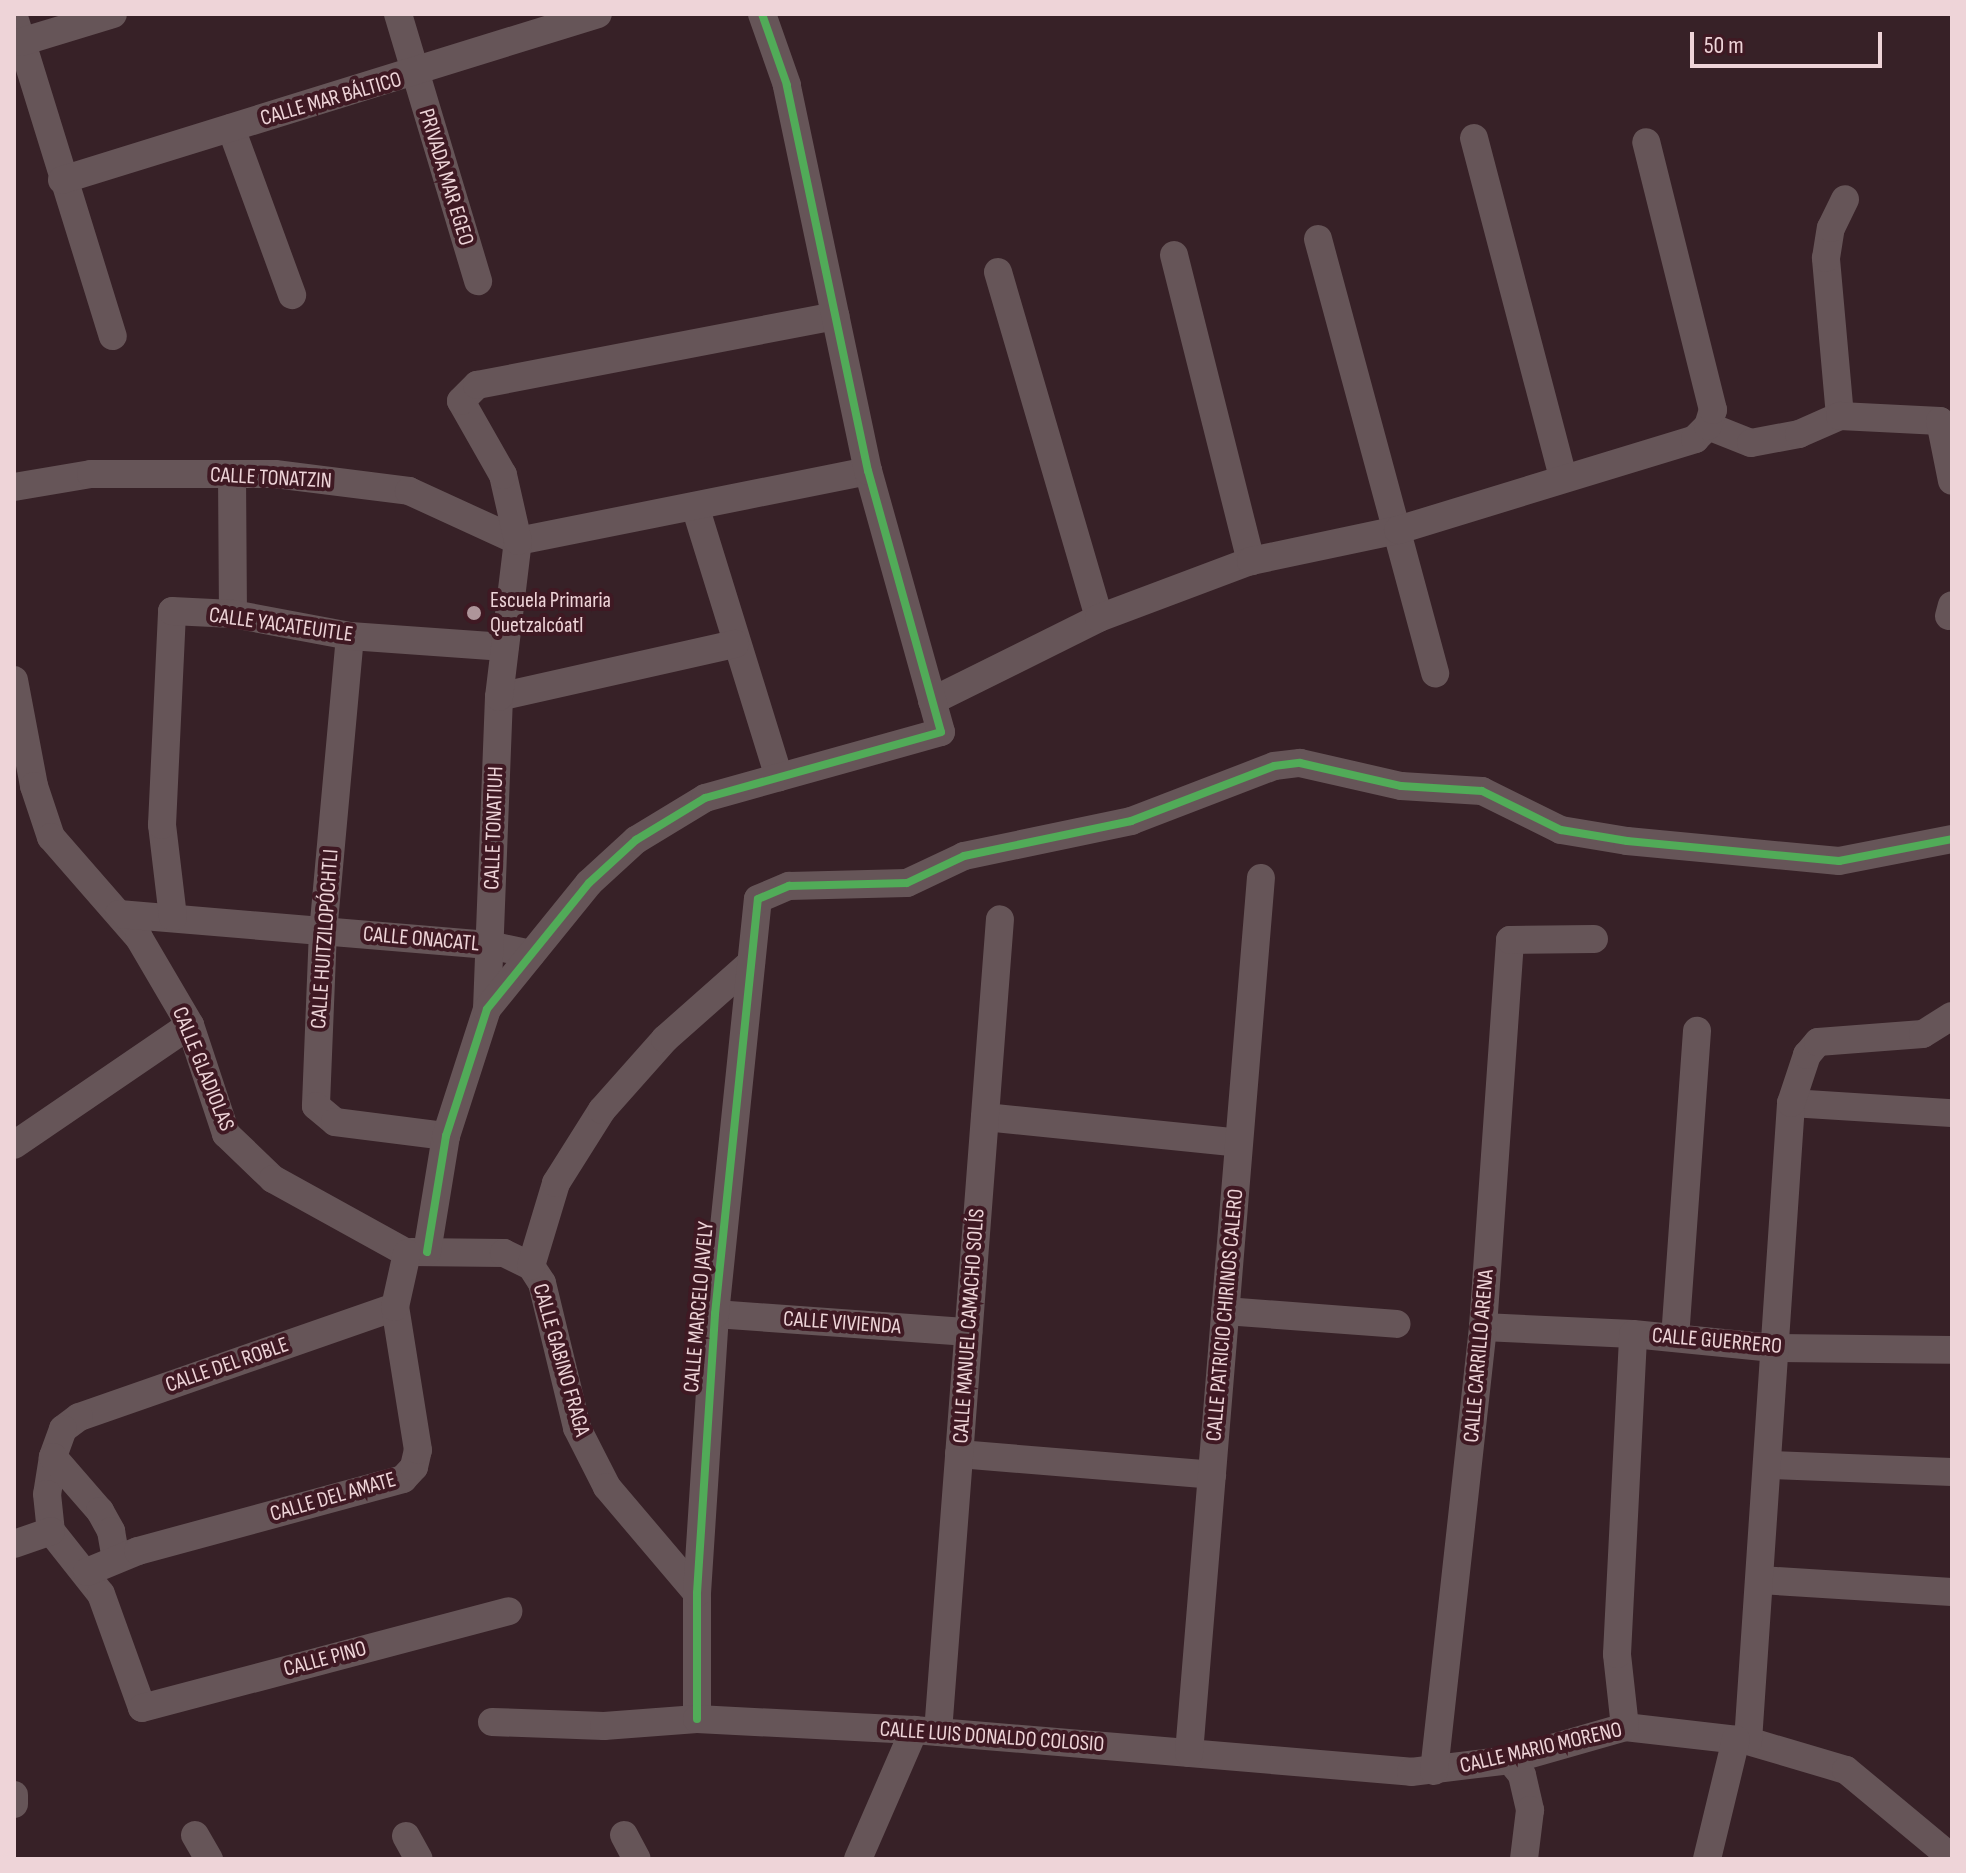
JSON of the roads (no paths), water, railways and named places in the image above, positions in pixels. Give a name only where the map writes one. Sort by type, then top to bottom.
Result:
[{"type":"street","points":[[113,14],[18,29],[62,180],[113,336]]},
{"type":"street","name":"PRIVADA MAR EGEO","points":[[398,14],[478,281]]},
{"type":"street","name":"CALLE MAR BÁLTICO","points":[[62,180],[415,74],[598,14]]},
{"type":"street","points":[[487,1009],[589,883],[636,840],[705,798],[941,732],[868,471],[787,85],[762,14]]},
{"type":"street","points":[[231,128],[292,295]]},
{"type":"street","points":[[1474,138],[1563,477]]},
{"type":"street","points":[[932,701],[1099,618],[1251,561],[1398,530],[1695,439],[1708,426],[1713,410],[1646,142]]},
{"type":"street","points":[[1840,416],[1826,258],[1831,228],[1845,199]]},
{"type":"street","points":[[1318,239],[1435,674]]},
{"type":"street","points":[[1174,255],[1251,561]]},
{"type":"street","points":[[998,272],[1099,618]]},
{"type":"street","name":"CALLE TONATIUH","points":[[487,1009],[499,697],[518,541],[503,475],[461,401],[465,393],[477,385],[835,316]]},
{"type":"street","points":[[1708,426],[1751,443],[1799,434],[1840,416],[1940,421],[1952,481]]},
{"type":"street","points":[[518,541],[868,471]]},
{"type":"street","name":"CALLE TONATZIN","points":[[14,487],[91,474],[275,474],[409,491],[518,541]]},
{"type":"street","points":[[232,474],[233,614]]},
{"type":"street","points":[[695,506],[735,644],[779,777]]},
{"type":"street","name":"CALLE YACATEUITLE","points":[[173,917],[162,825],[172,611],[233,614],[350,636],[505,647]]},
{"type":"street","name":"CALLE HUITZILOPÓCHTLI","points":[[350,636],[323,930],[316,1106],[335,1122],[446,1136]]},
{"type":"street","points":[[499,697],[735,644]]},
{"type":"street","name":"CALLE GLADIOLAS","points":[[14,680],[24,788],[51,837],[139,938],[190,1025],[226,1134],[273,1179],[417,1252]]},
{"type":"street","name":"CALLE MARCELO JAVELY","points":[[697,1719],[697,1593],[715,1314],[758,899],[789,886],[907,883],[964,856],[1131,821],[1274,766],[1300,763],[1401,786],[1482,791],[1561,830],[1627,841],[1839,861],[1952,839]]},
{"type":"street","name":"CALLE PATRICIO CHIRINOS CALERO","points":[[1189,1753],[1261,878]]},
{"type":"street","name":"CALLE ONACATL","points":[[119,914],[489,945],[531,954]]},
{"type":"street","name":"CALLE MANUEL CAMACHO SOLÍS","points":[[858,1859],[926,1731],[959,1454],[1000,919]]},
{"type":"street","name":"CALLE CARRILLO ARENA","points":[[1434,1771],[1483,1327],[1510,940],[1594,939]]},
{"type":"street","points":[[531,1266],[556,1183],[602,1110],[665,1039],[751,963]]},
{"type":"street","name":"CALLE DEL AMATE","points":[[87,1572],[116,1560],[403,1479],[414,1467],[418,1450],[395,1307],[417,1252],[446,1136],[487,1009]]},
{"type":"street","points":[[1707,1859],[1742,1740],[1760,1580],[1791,1103],[1807,1055],[1818,1042],[1923,1034],[1941,1028],[1952,1016]]},
{"type":"street","points":[[14,1145],[190,1025]]},
{"type":"street","points":[[1675,1338],[1697,1031]]},
{"type":"street","points":[[1791,1103],[1952,1113]]},
{"type":"street","points":[[985,1117],[1239,1143]]},
{"type":"street","name":"CALLE GABINO FRAGA","points":[[417,1252],[504,1253],[531,1266],[542,1283],[583,1440],[607,1487],[697,1593]]},
{"type":"street","name":"CALLE DEL ROBLE","points":[[53,1457],[63,1429],[79,1417],[395,1307]]},
{"type":"street","points":[[1225,1311],[1397,1324]]},
{"type":"street","name":"CALLE VIVIENDA","points":[[715,1314],[968,1332]]},
{"type":"street","name":"CALLE GUERRERO","points":[[1483,1327],[1633,1334],[1773,1348],[1952,1350]]},
{"type":"street","points":[[1625,1727],[1617,1654],[1633,1334]]},
{"type":"street","points":[[959,1454],[1212,1475]]},
{"type":"street","points":[[53,1457],[100,1511],[111,1531],[116,1560]]},
{"type":"street","points":[[53,1457],[47,1494],[51,1531],[87,1572]]},
{"type":"street","points":[[1769,1465],[1952,1472]]},
{"type":"street","points":[[14,1544],[51,1531]]},
{"type":"street","name":"CALLE PINO","points":[[87,1572],[101,1594],[142,1708],[508,1611]]},
{"type":"street","points":[[1760,1580],[1952,1592]]},
{"type":"street","name":"CALLE LUIS DONALDO COLOSIO","points":[[492,1722],[549,1724],[697,1719],[926,1731],[1434,1771]]},
{"type":"street","name":"CALLE MARIO MORENO","points":[[1434,1771],[1510,1760],[1625,1727],[1742,1740],[1846,1770],[1951,1854]]},
{"type":"street","points":[[1510,1760],[1522,1775],[1530,1810],[1524,1859]]},
{"type":"street","points":[[195,1835],[209,1859]]},
{"type":"place","name":"Escuela Primaria Quetzalcóatl","points":[[474,613]]}]
